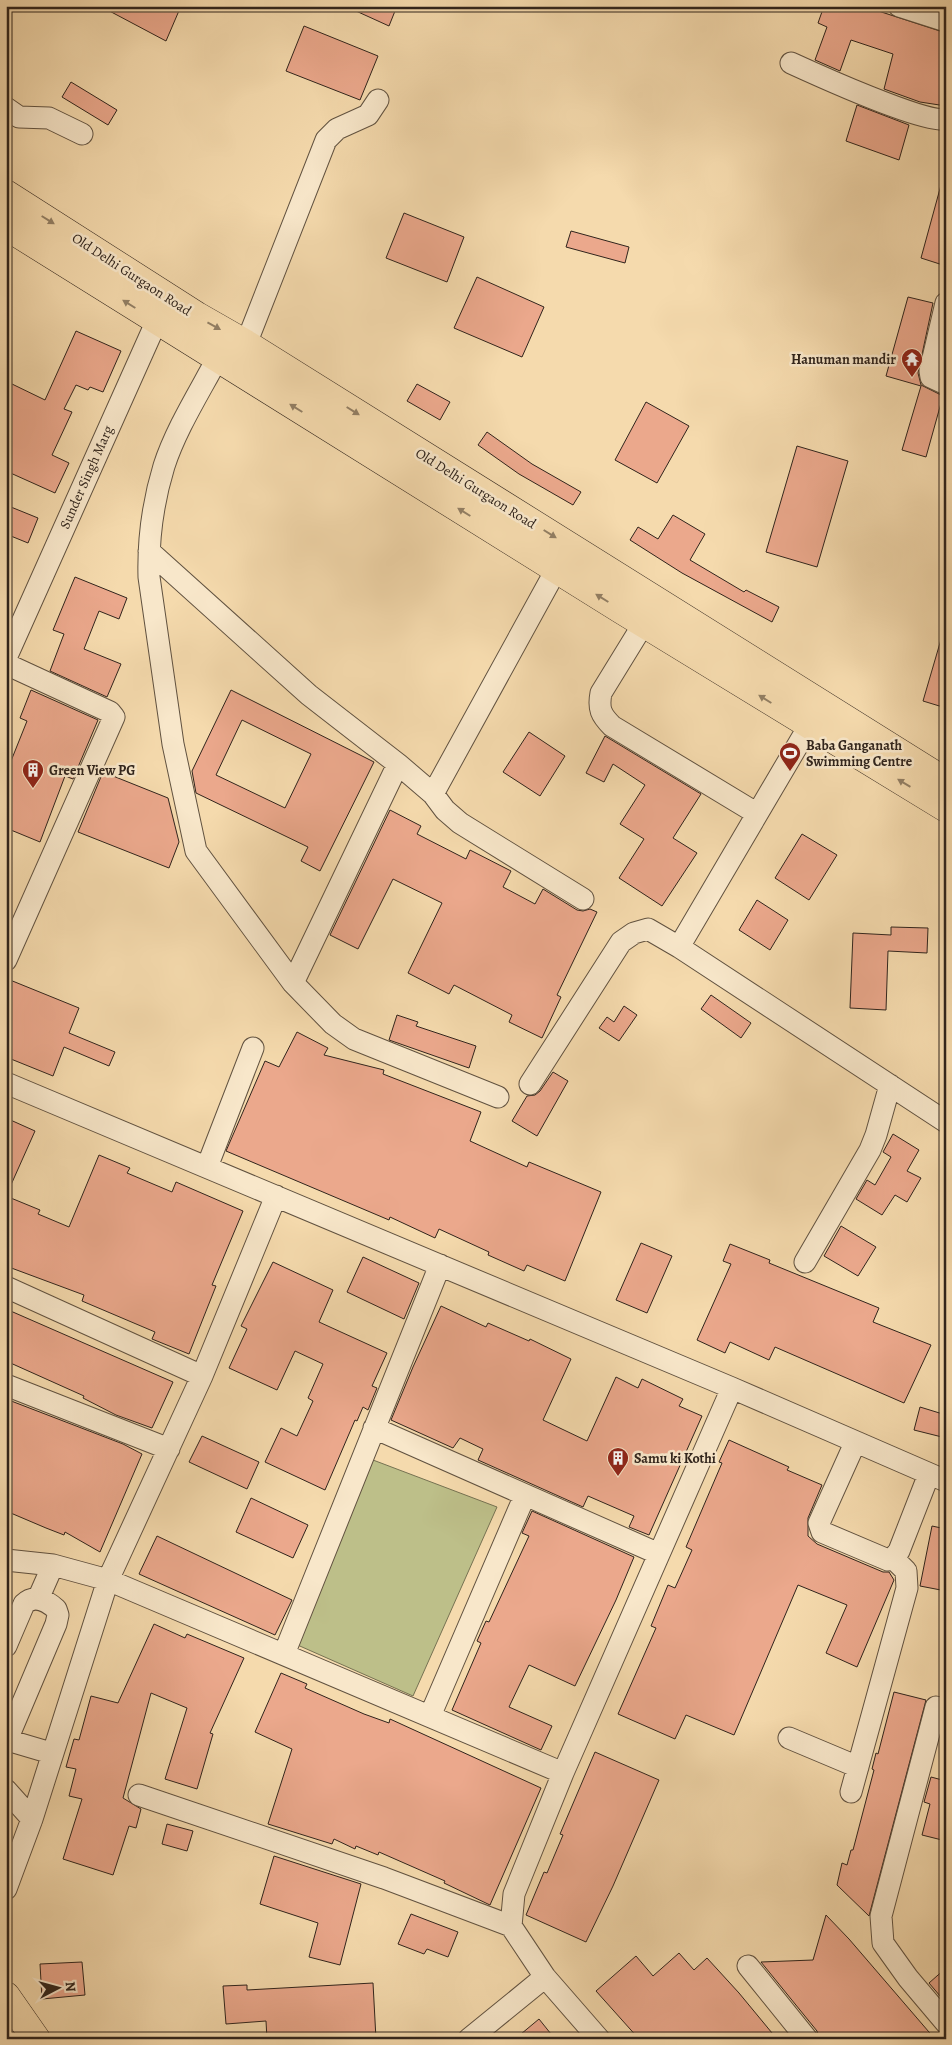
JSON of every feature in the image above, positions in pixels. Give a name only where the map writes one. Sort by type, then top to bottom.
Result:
[{"type":"main road","name":"Old Delhi Gurgaon Road","points":[[6,194],[161,309],[217,359],[556,570],[651,612],[946,782]]},
{"type":"main road","name":"Old Delhi Gurgaon Road","points":[[6,226],[161,309],[246,344],[651,612],[809,726],[946,808]]},
{"type":"main road","points":[[6,1996],[36,2039]]},
{"type":"street","points":[[900,6],[946,21]]},
{"type":"street","points":[[791,63],[822,78],[920,116],[940,121],[946,119]]},
{"type":"street","points":[[246,344],[326,140],[336,129],[368,115],[378,100]]},
{"type":"street","points":[[6,108],[19,117],[49,118],[82,134]]},
{"type":"street","points":[[946,304],[930,370],[932,377],[946,384]]},
{"type":"street","name":"Sunder Singh Marg","points":[[6,658],[161,309]]},
{"type":"street","points":[[217,359],[164,466],[152,519],[149,550],[149,577],[173,744],[196,851],[293,983],[334,1024],[354,1039],[498,1097]]},
{"type":"street","points":[[149,550],[309,696],[398,764],[433,794],[445,810],[460,823],[583,898]]},
{"type":"street","points":[[433,794],[556,570]]},
{"type":"street","points":[[651,612],[601,693],[598,704],[601,715],[612,726],[756,813]]},
{"type":"street","points":[[6,664],[110,712],[114,717],[6,960]]},
{"type":"street","points":[[679,946],[809,726]]},
{"type":"street","points":[[293,983],[398,764]]},
{"type":"street","points":[[530,1084],[621,942],[634,933],[648,929],[679,946],[946,1122]]},
{"type":"street","points":[[207,1167],[253,1048]]},
{"type":"street","points":[[6,1083],[732,1388],[937,1477],[899,1551],[888,1560],[822,1532],[819,1528],[819,1523],[855,1443]]},
{"type":"street","points":[[805,1262],[870,1150],[890,1084]]},
{"type":"street","points":[[6,1889],[32,1819],[51,1753],[108,1580],[202,1376],[276,1196]]},
{"type":"street","points":[[284,1654],[440,1265]]},
{"type":"street","points":[[6,1287],[202,1376]]},
{"type":"street","points":[[6,1385],[169,1449]]},
{"type":"street","points":[[511,1926],[514,1894],[563,1773],[732,1388]]},
{"type":"street","points":[[374,1428],[659,1554]]},
{"type":"street","points":[[430,1716],[525,1495]]},
{"type":"street","points":[[851,1792],[907,1588],[906,1572],[892,1558]]},
{"type":"street","points":[[6,1560],[53,1565],[108,1580],[563,1773]]},
{"type":"street","points":[[38,1599],[53,1565]]},
{"type":"street","points":[[6,1646],[24,1604],[32,1598],[52,1606],[58,1615],[7,1741],[51,1753]]},
{"type":"street","points":[[936,1707],[881,1916],[880,1930],[883,1943],[908,1978],[946,2023]]},
{"type":"street","points":[[789,1738],[858,1767]]},
{"type":"street","points":[[6,1790],[32,1819]]},
{"type":"street","points":[[140,1794],[384,1878],[511,1926],[545,1978],[599,2039]]},
{"type":"street","points":[[748,1966],[807,2039]]},
{"type":"street","points":[[469,2039],[545,1978]]},
{"type":"green space","points":[[373,1460],[497,1507],[413,1696],[293,1643]]},
{"type":"building","points":[[100,6],[181,6],[166,41]]},
{"type":"building","points":[[345,6],[397,6],[389,26]]},
{"type":"building","points":[[824,6],[863,6],[946,33],[946,106],[920,102],[884,89],[893,54],[851,40],[840,71],[815,60],[827,27],[818,23]]},
{"type":"building","points":[[304,26],[378,56],[360,100],[286,71]]},
{"type":"building","points":[[71,82],[117,110],[108,125],[62,97]]},
{"type":"building","points":[[857,105],[909,125],[899,160],[846,141]]},
{"type":"building","points":[[941,185],[946,186],[946,266],[921,258]]},
{"type":"building","points":[[404,213],[464,237],[447,282],[386,258]]},
{"type":"building","points":[[571,231],[629,247],[625,263],[566,247]]},
{"type":"building","points":[[477,277],[544,307],[522,357],[454,328]]},
{"type":"building","points":[[908,297],[933,303],[918,373],[921,385],[943,396],[926,457],[902,450],[921,386],[886,376]]},
{"type":"building","points":[[76,331],[121,351],[103,392],[90,387],[88,390],[76,385],[64,409],[72,412],[52,455],[69,463],[55,493],[6,471],[6,396],[12,384],[45,400]]},
{"type":"building","points":[[417,384],[450,402],[440,420],[407,401]]},
{"type":"building","points":[[646,402],[689,426],[657,483],[615,460]]},
{"type":"building","points":[[487,432],[532,464],[581,492],[573,505],[519,474],[478,445]]},
{"type":"building","points":[[797,446],[848,461],[817,567],[766,552]]},
{"type":"building","points":[[6,505],[38,518],[28,543],[6,534]]},
{"type":"building","points":[[673,515],[705,534],[690,560],[744,592],[746,590],[779,607],[772,622],[682,573],[630,540],[638,527],[658,539]]},
{"type":"building","points":[[75,577],[127,598],[119,619],[99,611],[84,649],[121,664],[107,697],[50,671],[64,634],[53,630]]},
{"type":"building","points":[[942,636],[946,636],[946,708],[923,701]]},
{"type":"building","points":[[31,690],[98,720],[73,779],[65,776],[40,842],[6,828],[6,765],[9,766],[27,721],[20,718]]},
{"type":"building","points":[[231,690],[374,762],[320,871],[301,861],[308,847],[196,793],[192,771]],"holes":[[[242,720],[311,754],[285,808],[216,775]]]},
{"type":"building","points":[[529,732],[565,756],[540,796],[503,772]]},
{"type":"building","points":[[605,736],[701,794],[673,838],[697,853],[662,906],[619,878],[644,839],[620,824],[645,785],[613,764],[604,782],[586,773]]},
{"type":"building","points":[[103,772],[168,798],[179,842],[169,868],[78,832]]},
{"type":"building","points":[[390,810],[421,826],[417,834],[466,859],[470,850],[511,871],[503,887],[535,904],[543,889],[577,910],[590,909],[597,912],[557,995],[561,997],[542,1038],[509,1022],[512,1015],[454,985],[449,994],[408,973],[442,903],[393,879],[358,949],[330,935]]},
{"type":"building","points":[[802,834],[837,855],[809,900],[775,878]]},
{"type":"building","points":[[757,900],[788,920],[770,950],[739,930]]},
{"type":"building","points":[[891,927],[928,928],[927,953],[888,951],[886,1010],[850,1008],[853,933],[891,935]]},
{"type":"building","points":[[10,980],[79,1008],[69,1033],[115,1052],[109,1066],[64,1047],[53,1076],[6,1057],[6,990]]},
{"type":"building","points":[[711,995],[751,1023],[741,1038],[701,1009]]},
{"type":"building","points":[[624,1006],[637,1015],[619,1041],[599,1028],[607,1017],[614,1022]]},
{"type":"building","points":[[397,1015],[418,1022],[416,1026],[476,1046],[469,1068],[389,1040]]},
{"type":"building","points":[[297,1032],[328,1048],[324,1055],[384,1070],[383,1074],[481,1112],[470,1141],[527,1167],[529,1162],[601,1192],[565,1281],[527,1265],[524,1271],[488,1255],[489,1252],[439,1229],[435,1238],[390,1217],[389,1220],[226,1151],[265,1061],[279,1067]]},
{"type":"building","points":[[553,1072],[568,1081],[537,1136],[512,1121],[527,1096],[535,1095],[540,1091]]},
{"type":"building","points":[[6,1118],[35,1131],[6,1196]]},
{"type":"building","points":[[893,1134],[919,1150],[907,1171],[921,1178],[907,1202],[895,1195],[882,1215],[856,1199],[867,1180],[875,1185],[891,1157],[883,1152]]},
{"type":"building","points":[[99,1155],[130,1168],[127,1173],[172,1192],[176,1182],[243,1211],[212,1285],[216,1286],[189,1354],[152,1339],[155,1332],[82,1301],[84,1295],[6,1266],[6,1196],[40,1210],[38,1214],[69,1227]]},
{"type":"building","points":[[841,1226],[876,1247],[858,1276],[824,1256]]},
{"type":"building","points":[[641,1243],[672,1256],[647,1313],[616,1300]]},
{"type":"building","points":[[730,1244],[770,1260],[769,1263],[879,1308],[873,1322],[931,1345],[904,1403],[775,1347],[769,1360],[730,1342],[725,1353],[697,1340],[731,1264],[723,1261]]},
{"type":"building","points":[[363,1257],[419,1283],[404,1319],[347,1292]]},
{"type":"building","points":[[273,1262],[333,1290],[319,1322],[387,1353],[372,1386],[377,1388],[368,1410],[363,1407],[357,1421],[355,1420],[325,1490],[265,1462],[281,1428],[297,1436],[313,1401],[308,1398],[323,1364],[295,1351],[277,1390],[229,1368],[247,1329],[241,1326]]},
{"type":"building","points":[[441,1306],[486,1327],[488,1323],[529,1341],[530,1339],[571,1359],[543,1420],[587,1441],[616,1377],[638,1388],[642,1379],[683,1399],[679,1406],[702,1416],[649,1535],[629,1527],[634,1516],[588,1496],[583,1507],[478,1460],[483,1449],[460,1438],[453,1448],[391,1420]]},
{"type":"building","points":[[6,1309],[173,1382],[152,1428],[116,1415],[83,1398],[84,1396],[6,1361]]},
{"type":"building","points":[[6,1399],[123,1444],[142,1454],[100,1552],[65,1532],[64,1535],[6,1511]]},
{"type":"building","points":[[920,1407],[946,1415],[946,1438],[914,1430]]},
{"type":"building","points":[[202,1436],[259,1462],[247,1489],[189,1462]]},
{"type":"building","points":[[729,1440],[789,1467],[787,1470],[822,1485],[808,1518],[808,1536],[817,1544],[883,1572],[889,1572],[894,1580],[857,1667],[826,1653],[847,1605],[798,1585],[734,1735],[686,1715],[675,1739],[618,1714],[656,1628],[651,1626],[668,1585],[675,1588],[692,1550],[686,1547],[722,1463],[719,1462]]},
{"type":"building","points":[[251,1498],[308,1525],[293,1558],[236,1532]]},
{"type":"building","points":[[532,1511],[634,1557],[616,1600],[575,1686],[529,1665],[509,1707],[552,1726],[541,1750],[452,1710],[481,1643],[477,1641],[486,1621],[489,1622],[529,1536],[522,1533]]},
{"type":"building","points":[[932,1526],[946,1529],[946,1591],[920,1586]]},
{"type":"building","points":[[157,1536],[292,1600],[275,1635],[139,1574]]},
{"type":"building","points":[[154,1624],[185,1638],[187,1634],[244,1658],[210,1733],[213,1734],[197,1789],[165,1779],[187,1708],[151,1693],[123,1798],[141,1809],[136,1828],[129,1826],[113,1875],[63,1859],[82,1799],[69,1796],[76,1769],[66,1767],[74,1739],[79,1740],[91,1696],[118,1703]]},
{"type":"building","points":[[281,1673],[307,1684],[305,1688],[364,1714],[389,1723],[390,1719],[541,1788],[490,1905],[444,1883],[445,1881],[379,1852],[378,1855],[356,1846],[355,1849],[334,1839],[332,1844],[268,1824],[292,1749],[255,1732]]},
{"type":"building","points":[[894,1692],[926,1700],[869,1916],[837,1885],[842,1863],[847,1865],[851,1850],[853,1850],[874,1770],[872,1769],[876,1753],[878,1754]]},
{"type":"building","points":[[595,1752],[659,1780],[613,1886],[586,1942],[526,1915],[544,1872],[547,1873],[563,1835],[560,1834]]},
{"type":"building","points":[[931,1777],[946,1781],[946,1841],[922,1835],[930,1804],[924,1802]]},
{"type":"building","points":[[167,1824],[193,1831],[187,1851],[162,1844]]},
{"type":"building","points":[[274,1856],[361,1884],[340,1965],[309,1957],[318,1923],[260,1904]]},
{"type":"building","points":[[411,1914],[458,1932],[448,1957],[427,1949],[424,1954],[398,1944]]},
{"type":"building","points":[[826,1915],[935,2039],[819,2039],[817,2031],[761,1962],[813,1960]]},
{"type":"building","points":[[679,1953],[694,1970],[707,1958],[777,2039],[639,2039],[596,1991],[636,1956],[653,1976]]},
{"type":"building","points":[[82,1962],[85,1995],[42,1999],[40,1964]]},
{"type":"building","points":[[946,1968],[946,2003],[929,1983]]},
{"type":"building","points":[[373,1983],[376,2039],[267,2039],[266,2021],[226,2024],[223,1986],[247,1985],[247,1990]]},
{"type":"building","points":[[539,2019],[555,2039],[515,2039]]},
{"type":"place","name":"Hanuman mandir","points":[[912,378]]},
{"type":"place","name":"Baba Ganganath Swimming Centre","points":[[790,772]]},
{"type":"place","name":"Green View PG","points":[[33,789]]},
{"type":"place","name":"Samu ki Kothi","points":[[618,1477]]}]
